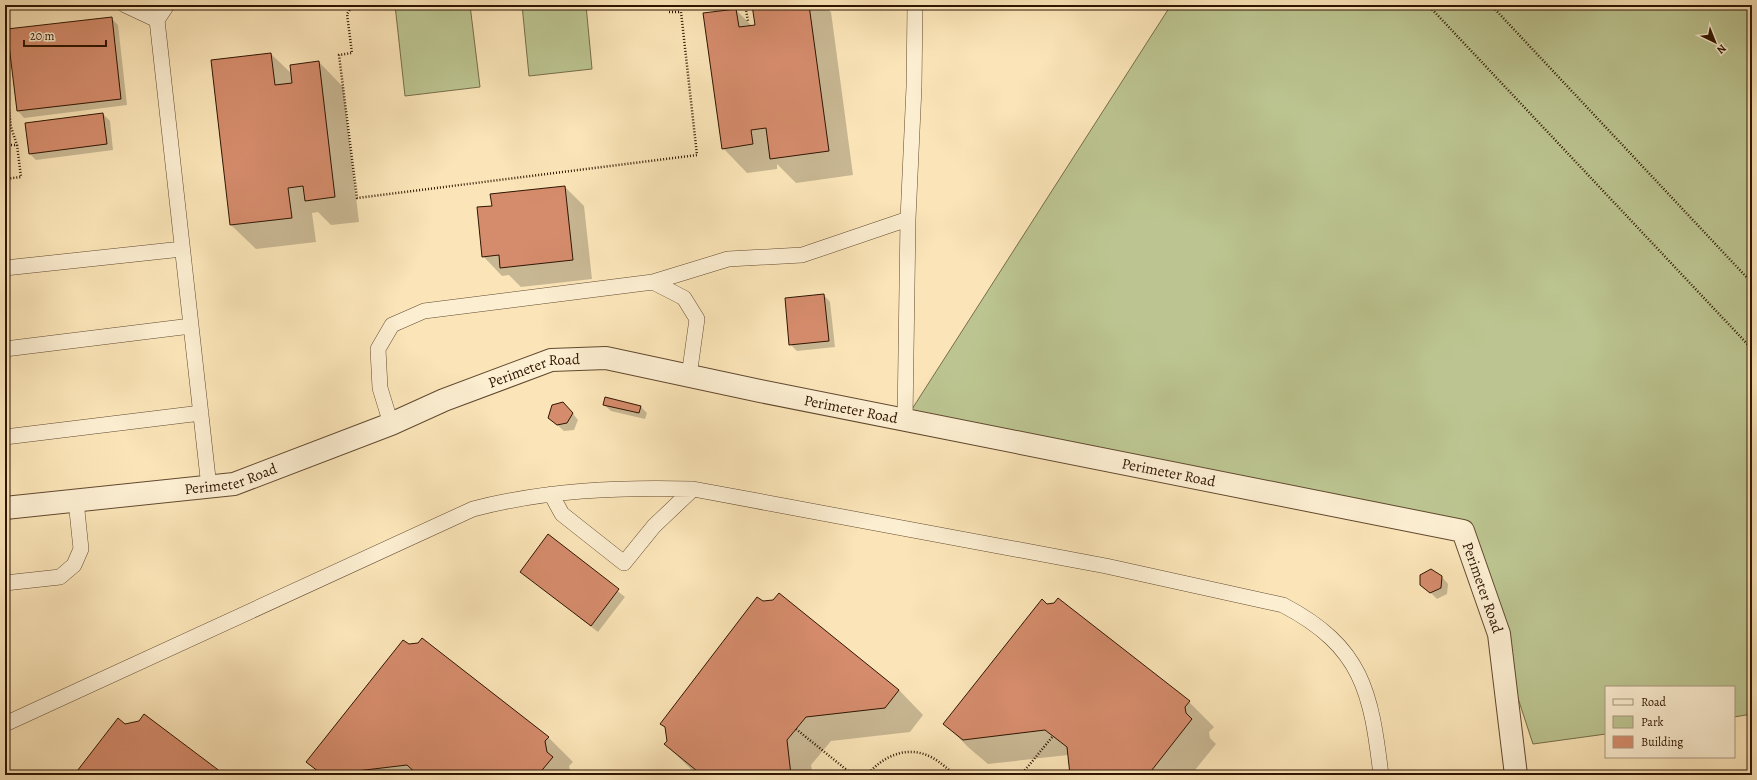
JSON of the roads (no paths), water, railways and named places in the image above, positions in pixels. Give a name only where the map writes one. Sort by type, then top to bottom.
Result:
[{"type":"street","name":"Perimeter Road","points":[[5,508],[234,484],[390,424],[444,400],[551,360],[606,358],[905,420],[1463,531],[1499,634],[1516,775]]},
{"type":"lane","points":[[125,5],[157,20]]},
{"type":"lane","points":[[167,5],[157,20],[209,487]]},
{"type":"lane","points":[[905,420],[908,219],[914,87],[915,5]]},
{"type":"lane","points":[[390,424],[380,388],[378,349],[392,325],[424,311],[653,282],[728,259],[802,255],[908,219]]},
{"type":"lane","points":[[5,268],[182,249]]},
{"type":"lane","points":[[653,282],[684,298],[697,319],[689,376]]},
{"type":"lane","points":[[5,349],[191,326]]},
{"type":"lane","points":[[5,437],[201,413]]},
{"type":"lane","points":[[5,724],[473,508],[509,499],[626,487],[693,489],[1106,566],[1283,605],[1308,618],[1330,636],[1346,655],[1363,682],[1374,717],[1381,775]]},
{"type":"lane","points":[[551,494],[562,514],[624,563],[654,526],[693,489]]},
{"type":"lane","points":[[5,583],[60,577],[74,565],[81,549],[76,501]]}]
